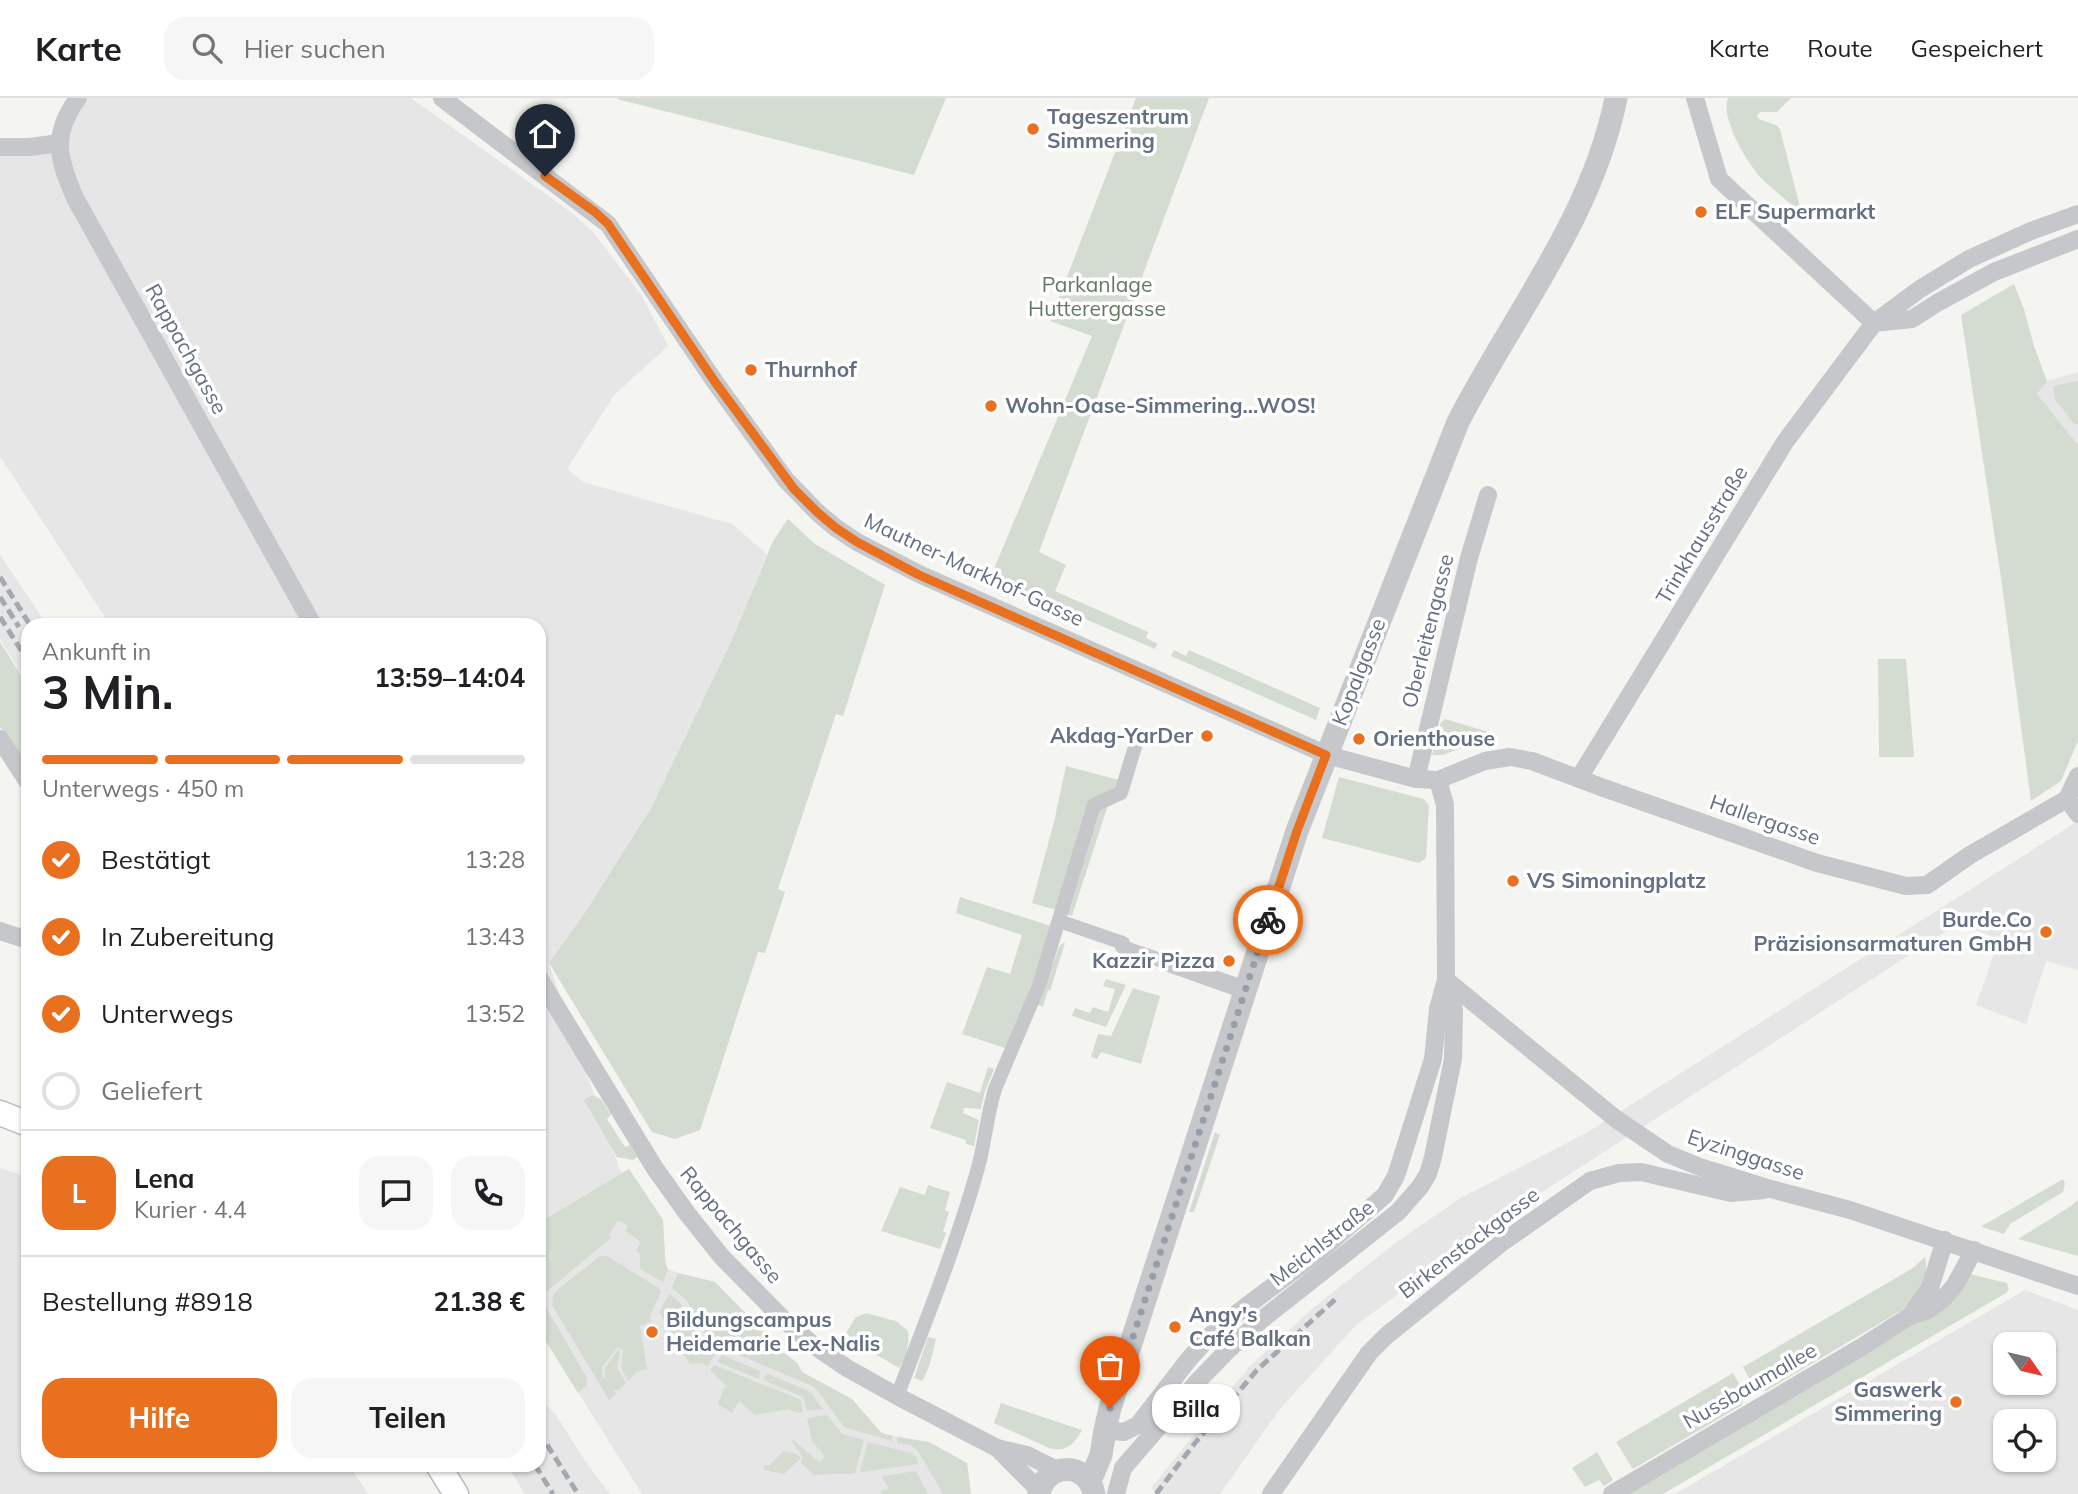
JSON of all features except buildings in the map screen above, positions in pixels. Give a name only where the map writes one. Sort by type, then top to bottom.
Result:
[{"type":"main road","points":[[0,1113],[21,1121]]},
{"type":"main road","points":[[442,1472],[456,1494]]},
{"type":"street","points":[[0,147],[59,143],[66,118],[78,98]]},
{"type":"street","name":"Mautner-Markhof-Gasse","points":[[442,98],[608,224],[715,382],[779,470],[817,512],[836,528],[919,575],[1326,755],[1416,779]]},
{"type":"street","name":"Kopalgasse","points":[[1039,1492],[1049,1475],[1079,1479],[1089,1447],[1105,1430],[1297,831],[1326,755],[1458,422],[1481,376],[1550,263],[1583,201],[1601,156],[1616,98]]},
{"type":"street","points":[[1695,98],[1719,178],[1874,323],[1912,320],[1994,272],[2078,239]]},
{"type":"street","name":"Rappachgasse","points":[[59,143],[60,159],[75,198],[309,618]]},
{"type":"street","name":"Trinkhausstraße","points":[[1579,778],[1785,442],[1874,323],[1920,289],[1969,259],[2031,231],[2078,214]]},
{"type":"street","name":"Oberleitengasse","points":[[1416,779],[1469,558],[1488,495]]},
{"type":"street","points":[[897,1396],[939,1289],[978,1166],[990,1104],[1039,985],[1094,805],[1121,793],[1137,740]]},
{"type":"street","points":[[2,744],[21,772]]},
{"type":"street","name":"Hallergasse","points":[[1416,779],[1438,780],[1485,761],[1510,757],[1532,761],[1818,863],[1906,886],[1927,885],[1970,855],[2073,806]]},
{"type":"street","points":[[2073,806],[2078,776]]},
{"type":"street","name":"Meichlstraße","points":[[1116,1494],[1123,1468],[1190,1389],[1228,1350],[1259,1321],[1398,1212],[1428,1174],[1452,1059],[1454,1010],[1446,980],[1445,805],[1438,780]]},
{"type":"street","points":[[1059,921],[1123,943],[1122,947],[1245,990]]},
{"type":"street","points":[[0,931],[21,938]]},
{"type":"street","name":"Meichlstraße","points":[[1105,1430],[1124,1432],[1138,1425],[1210,1336],[1320,1251],[1385,1195],[1396,1176],[1429,1075],[1436,1045],[1438,1009],[1446,980]]},
{"type":"street","name":"Eyzinggasse","points":[[1446,980],[1616,1119],[1668,1154],[1771,1189],[1850,1209],[2078,1286]]},
{"type":"street","name":"Rappachgasse","points":[[546,990],[654,1167],[686,1212],[721,1256],[782,1318],[813,1345],[897,1396],[997,1448],[1027,1455],[1079,1479]]},
{"type":"street","name":"Birkenstockgasse","points":[[1270,1494],[1363,1362],[1386,1336],[1500,1244],[1590,1181],[1619,1172],[1641,1172],[1731,1193],[1771,1189]]},
{"type":"street","name":"Nussbaumallee","points":[[1910,1316],[1930,1288],[1945,1240]]},
{"type":"street","name":"Nussbaumallee","points":[[1612,1494],[1910,1316],[1928,1310],[1943,1300],[1974,1250]]},
{"type":"street","name":"Rappachgasse","points":[[997,1448],[1039,1492]]},
{"type":"shaded area","points":[[88,98],[411,98],[571,212],[593,232],[642,296],[668,346],[614,395],[567,469],[583,482],[732,524],[767,554],[730,644],[651,808],[549,964],[621,1173],[629,1169],[663,1220],[666,1268],[715,1282],[766,1334],[772,1353],[785,1353],[797,1363],[802,1372],[852,1399],[883,1434],[929,1442],[967,1463],[971,1494],[642,1494],[546,1341],[546,618],[105,618],[0,456],[0,147],[47,145]]},
{"type":"shaded area","points":[[2078,372],[2078,445],[2037,394],[2047,381]]},
{"type":"shaded area","points":[[0,555],[42,618],[21,618],[21,673],[0,639]]},
{"type":"shaded area","points":[[2078,821],[2078,970],[2046,961],[2026,1024],[1976,1005],[1999,939],[1971,928],[1965,919],[1525,1203],[1357,1324],[1279,1410],[1220,1494],[1159,1494],[1151,1488],[1249,1367],[1313,1308],[1394,1244],[1459,1199],[1588,1132]]},
{"type":"shaded area","points":[[0,1168],[21,1176],[21,1472],[354,1472],[368,1494],[0,1494]]},
{"type":"shaded area","name":"Gaswerk Simmering","points":[[2025,1290],[2078,1310],[2078,1494],[1675,1494]]},
{"type":"shaded area","points":[[546,1405],[556,1415],[610,1494],[525,1494],[511,1472],[546,1472]]},
{"type":"green space","points":[[618,98],[946,98],[914,175]]},
{"type":"green space","name":"Parkanlage Hutterergasse","points":[[1136,98],[1209,98],[1039,552],[1066,565],[1055,591],[1148,632],[1146,638],[1158,644],[1155,649],[990,578],[1092,336],[1050,321]]},
{"type":"green space","points":[[1728,98],[1791,98],[1777,112],[1760,112],[1757,116],[1780,129],[1801,211],[1766,182],[1749,162],[1731,128]]},
{"type":"green space","points":[[2014,284],[2047,381],[2037,394],[2078,445],[2078,741],[2061,781],[2031,801],[1961,315]]},
{"type":"green space","points":[[2078,381],[2078,423],[2075,425],[2055,399],[2053,386]]},
{"type":"green space","points":[[788,519],[815,544],[885,585],[843,716],[836,714],[778,889],[785,892],[765,953],[758,952],[700,1130],[675,1139],[652,1132],[549,963],[584,914],[651,808],[730,644],[773,541]]},
{"type":"green space","points":[[0,642],[21,675],[21,758],[0,727]]},
{"type":"green space","points":[[1174,650],[1186,656],[1189,650],[1320,708],[1316,720],[1171,656]]},
{"type":"green space","points":[[1878,659],[1906,659],[1914,757],[1879,757]]},
{"type":"green space","points":[[1445,719],[1496,735],[1443,755],[1432,755],[1441,722]]},
{"type":"green space","points":[[1066,766],[1119,780],[1117,791],[1098,800],[1056,910],[1032,903]]},
{"type":"green space","points":[[1339,777],[1424,799],[1429,806],[1426,858],[1419,863],[1322,838]]},
{"type":"green space","points":[[1109,802],[1072,916],[1066,914],[1096,808]]},
{"type":"green space","points":[[960,897],[1051,926],[1035,976],[1005,1048],[962,1034],[987,967],[1010,974],[1022,935],[956,913]]},
{"type":"green space","points":[[1063,943],[1043,1007],[1038,1005],[1059,947]]},
{"type":"green space","points":[[1106,979],[1126,985],[1106,1027],[1072,1016],[1075,1008],[1090,1013],[1093,1007],[1108,1012],[1115,989],[1103,986]]},
{"type":"green space","points":[[1133,988],[1160,996],[1141,1064],[1101,1052],[1097,1059],[1091,1057],[1098,1034],[1111,1036]]},
{"type":"green space","points":[[988,1067],[994,1069],[981,1109],[964,1108],[963,1113],[979,1120],[974,1146],[966,1144],[966,1140],[930,1128],[947,1082],[980,1093]]},
{"type":"green space","points":[[592,1095],[601,1099],[611,1115],[607,1119],[625,1147],[630,1145],[637,1157],[633,1160],[617,1157],[584,1100]]},
{"type":"green space","points":[[1215,1132],[1220,1135],[1194,1212],[1189,1212]]},
{"type":"green space","points":[[629,1169],[663,1220],[668,1270],[663,1282],[640,1269],[640,1254],[636,1251],[641,1242],[625,1231],[628,1226],[618,1220],[609,1235],[612,1237],[546,1292],[546,1219]]},
{"type":"green space","points":[[2063,1179],[2063,1192],[2010,1224],[2004,1234],[1982,1227],[1982,1226]]},
{"type":"green space","points":[[928,1185],[950,1192],[945,1210],[949,1212],[943,1232],[946,1233],[940,1249],[881,1231],[900,1187],[925,1195]]},
{"type":"green space","points":[[2078,1200],[2078,1256],[2018,1239],[2071,1206]]},
{"type":"green space","points":[[600,1256],[607,1256],[661,1292],[650,1316],[651,1322],[640,1326],[647,1369],[636,1372],[628,1381],[621,1367],[623,1350],[618,1347],[602,1367],[603,1377],[605,1368],[618,1350],[617,1368],[626,1383],[619,1390],[614,1390],[616,1393],[609,1400],[552,1305],[556,1291]]},
{"type":"green space","points":[[1925,1257],[1925,1280],[1914,1298],[1902,1310],[1766,1391],[1754,1387],[1743,1367],[1913,1268]]},
{"type":"green space","points":[[678,1273],[715,1282],[766,1334],[772,1353],[785,1353],[797,1363],[802,1372],[852,1399],[880,1432],[892,1436],[892,1441],[844,1427],[812,1386],[711,1343],[686,1300],[672,1288]]},
{"type":"green space","points":[[1970,1274],[2007,1283],[2009,1289],[1663,1494],[1628,1494]]},
{"type":"green space","points":[[669,1294],[683,1307],[702,1340],[716,1353],[707,1367],[703,1363],[690,1364],[659,1312]]},
{"type":"green space","points":[[546,1307],[587,1378],[586,1386],[578,1393],[546,1341]]},
{"type":"green space","points":[[866,1313],[896,1321],[908,1331],[907,1350],[899,1368],[855,1342],[846,1333],[856,1317]]},
{"type":"green space","points":[[928,1337],[936,1339],[922,1381],[914,1378]]},
{"type":"green space","points":[[722,1355],[760,1371],[759,1379],[717,1362]]},
{"type":"green space","points":[[714,1365],[799,1399],[803,1412],[788,1409],[755,1415],[739,1401],[732,1413],[718,1404],[724,1388],[727,1387],[710,1370]]},
{"type":"green space","points":[[1733,1373],[1744,1393],[1742,1405],[1633,1469],[1616,1442]]},
{"type":"green space","points":[[767,1374],[809,1391],[823,1409],[807,1411],[803,1397],[763,1380]]},
{"type":"green space","points":[[1001,1403],[1082,1430],[1069,1446],[1049,1448],[994,1423]]},
{"type":"green space","points":[[827,1415],[842,1434],[864,1440],[855,1473],[814,1475],[801,1463],[803,1457],[791,1440],[819,1462],[825,1457],[812,1441],[807,1418]]},
{"type":"green space","points":[[898,1437],[929,1442],[967,1463],[971,1494],[943,1494],[918,1451],[910,1445],[897,1443]]},
{"type":"green space","points":[[868,1442],[911,1453],[918,1464],[862,1472],[860,1470]]},
{"type":"green space","points":[[784,1451],[797,1454],[801,1458],[784,1474],[764,1470],[764,1465],[770,1465]]},
{"type":"green space","points":[[1597,1452],[1613,1480],[1604,1486],[1599,1480],[1585,1487],[1572,1468]]},
{"type":"green space","points":[[916,1471],[928,1494],[882,1494],[881,1491],[889,1489],[882,1476]]},
{"type":"railway","points":[[0,577],[26,618]]},
{"type":"railway","points":[[0,597],[19,627]]},
{"type":"railway","points":[[0,617],[21,650]]},
{"type":"railway","points":[[1156,1494],[1257,1370],[1338,1297]]},
{"type":"railway","points":[[546,1443],[578,1494]]},
{"type":"railway","points":[[539,1472],[553,1494]]},
{"type":"way so far","points":[[1110,1408],[1268,920]]},
{"type":"place","name":"Tageszentrum Simmering","points":[[1033,129]]},
{"type":"place","name":"ELF Supermarkt","points":[[1701,212]]},
{"type":"place","name":"Thurnhof","points":[[751,370]]},
{"type":"place","name":"Wohn-Oase-Simmering...WOS!","points":[[991,406]]},
{"type":"place","name":"Akdag-YarDer","points":[[1207,736]]},
{"type":"place","name":"Orienthouse","points":[[1359,739]]},
{"type":"place","name":"VS Simoningplatz","points":[[1513,881]]},
{"type":"place","name":"Burde.Co Präzisionsarmaturen GmbH","points":[[2046,932]]},
{"type":"place","name":"Kazzir Pizza","points":[[1229,961]]},
{"type":"place","name":"Angy's Café Balkan","points":[[1175,1327]]},
{"type":"place","name":"Bildungscampus Heidemarie Lex-Nalis","points":[[652,1332]]},
{"type":"place","name":"Gaswerk Simmering","points":[[1956,1402]]},
{"type":"place","name":"Billa","points":[[1110,1408]]},
{"type":"route","points":[[545,176],[595,212],[620,237],[715,382],[779,470],[794,489],[836,528],[919,575],[1326,755],[1297,831],[1268,920]]}]
